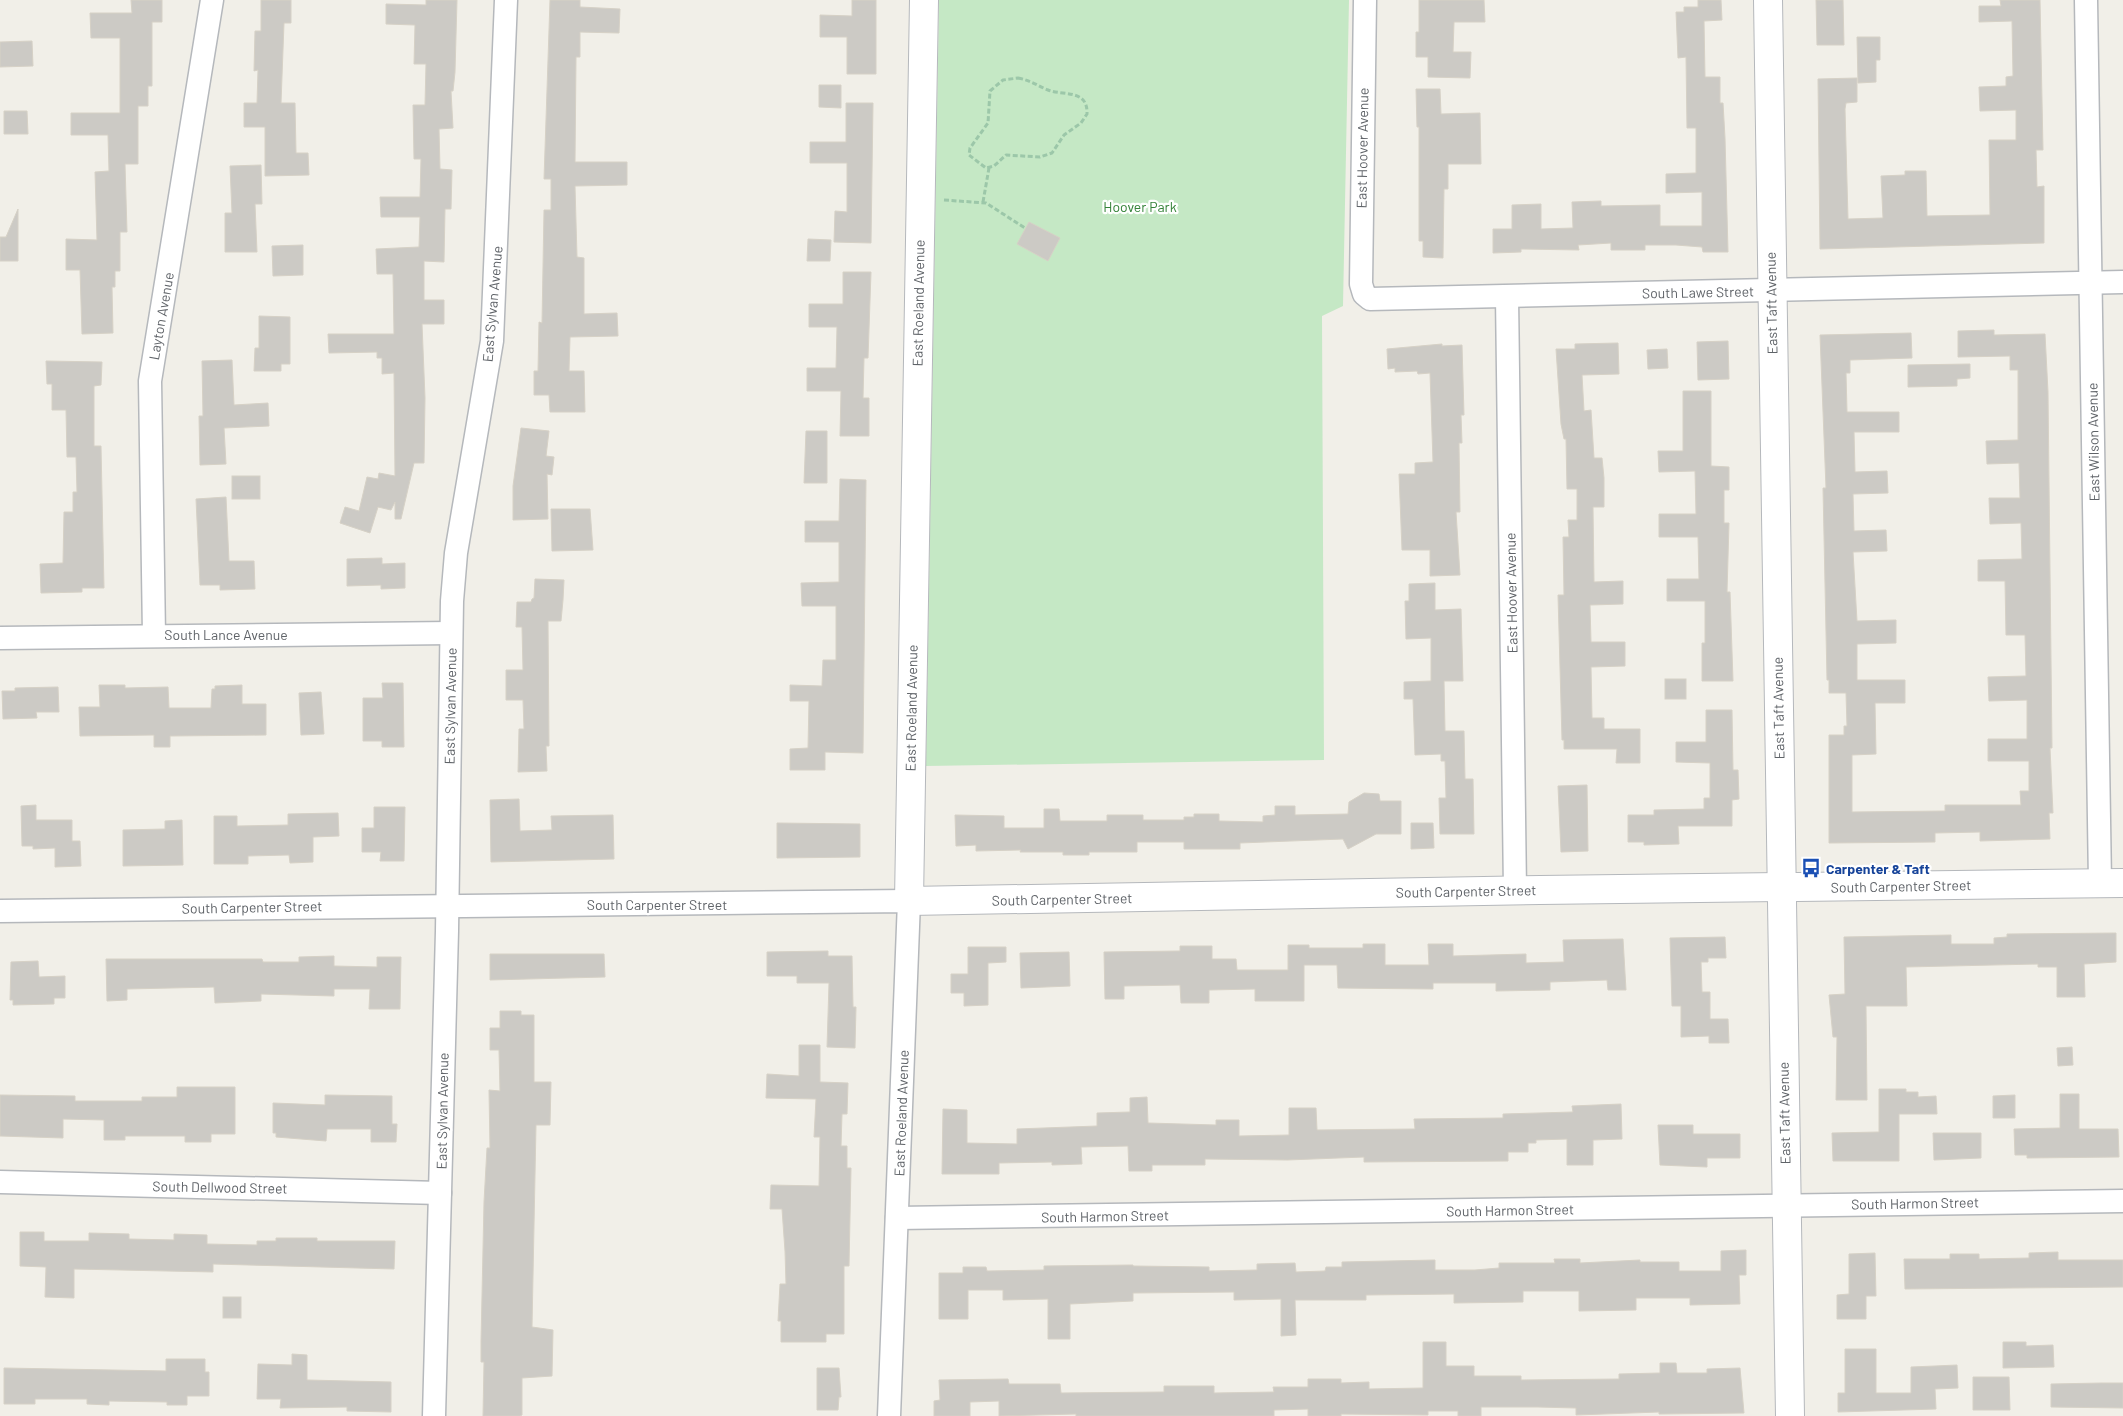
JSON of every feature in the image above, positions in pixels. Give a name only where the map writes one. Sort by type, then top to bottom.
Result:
[{"type":"street","name":"Layton Avenue","points":[[154,634],[150,381],[212,0]]},
{"type":"street","name":"East Sylvan Avenue","points":[[434,1416],[452,633],[456,553],[492,341],[506,0]]},
{"type":"street","name":"East Roeland Avenue","points":[[889,1416],[909,902],[924,0]]},
{"type":"street","name":"East Hoover Avenue","points":[[1364,294],[1360,284],[1360,274],[1365,0]]},
{"type":"street","name":"East Taft Avenue","points":[[1768,0],[1771,290],[1790,1416]]},
{"type":"street","name":"East Wilson Avenue","points":[[2086,0],[2090,283],[2112,883]]},
{"type":"street","name":"South Lawe Street","points":[[1364,294],[1370,299],[1380,300],[2123,282]]},
{"type":"street","name":"East Hoover Avenue","points":[[1507,297],[1515,890]]},
{"type":"street","name":"South Lance Avenue","points":[[0,638],[154,634],[452,633]]},
{"type":"street","name":"South Carpenter Street","points":[[0,911],[447,905],[909,902],[1515,890],[2112,883]]},
{"type":"street","name":"South Dellwood Street","points":[[0,1182],[440,1193]]},
{"type":"street","name":"South Harmon Street","points":[[897,1218],[2123,1201]]},
{"type":"path","points":[[1011,78],[1027,80],[1049,90],[1073,93],[1085,102],[1087,110],[1085,119],[1068,130],[1052,153],[1040,157],[1006,155],[989,168],[971,158],[970,148],[985,130],[990,116],[990,91],[1000,81],[1011,78]]},
{"type":"path","points":[[983,202],[989,168]]},
{"type":"path","points":[[920,198],[983,202],[995,207],[1025,228]]},
{"type":"green space","name":"Hoover Park","points":[[939,0],[1349,0],[1343,306],[1322,316],[1324,760],[926,766]]},
{"type":"building","points":[[131,0],[162,0],[162,22],[152,22],[152,86],[148,86],[148,106],[138,106],[138,164],[125,164],[127,232],[120,232],[120,271],[115,271],[115,287],[112,287],[113,333],[82,334],[80,270],[66,270],[66,239],[97,240],[95,172],[109,171],[108,135],[71,135],[71,113],[120,113],[120,38],[91,38],[90,13],[132,13]]},
{"type":"building","points":[[261,0],[291,0],[291,23],[284,23],[281,103],[295,103],[296,153],[308,153],[309,175],[265,176],[265,127],[244,127],[244,103],[257,103],[258,70],[254,71],[255,31],[261,31]]},
{"type":"building","points":[[426,0],[457,0],[455,72],[453,91],[451,91],[453,128],[439,129],[440,169],[452,170],[451,209],[445,209],[444,262],[424,261],[424,300],[444,300],[444,324],[422,324],[425,398],[424,463],[414,463],[401,519],[395,519],[395,502],[391,510],[378,507],[370,533],[340,523],[345,507],[359,511],[367,477],[378,479],[379,473],[395,476],[394,373],[382,374],[382,358],[377,358],[377,352],[329,353],[328,334],[394,334],[393,274],[377,274],[376,249],[419,247],[420,217],[381,217],[380,197],[420,197],[421,159],[414,159],[413,105],[425,105],[426,64],[414,64],[415,25],[386,24],[386,4],[426,5]]},
{"type":"building","points":[[550,0],[580,0],[580,7],[620,9],[619,33],[580,32],[580,57],[576,57],[575,162],[627,162],[627,185],[575,186],[577,257],[584,258],[584,314],[617,313],[618,336],[570,337],[569,371],[584,371],[585,412],[550,412],[549,395],[534,395],[534,371],[538,371],[539,322],[542,323],[544,210],[551,210],[551,179],[544,179]]},
{"type":"building","points":[[852,0],[876,0],[876,74],[847,74],[847,37],[820,37],[820,15],[852,16]]},
{"type":"building","points":[[1419,0],[1484,0],[1485,22],[1454,22],[1453,52],[1471,52],[1470,78],[1428,77],[1428,57],[1416,57],[1416,32],[1419,32]]},
{"type":"building","points":[[1698,0],[1721,0],[1722,20],[1704,21],[1705,77],[1720,77],[1720,103],[1723,103],[1725,138],[1728,252],[1703,252],[1702,247],[1676,245],[1645,245],[1645,250],[1611,250],[1611,243],[1578,245],[1579,250],[1521,249],[1521,252],[1493,253],[1493,229],[1512,229],[1512,205],[1541,204],[1541,229],[1573,228],[1572,202],[1601,201],[1601,206],[1660,205],[1660,226],[1702,226],[1702,192],[1666,193],[1666,174],[1696,173],[1696,128],[1687,128],[1686,57],[1678,58],[1676,12],[1684,12],[1684,7],[1698,7]]},
{"type":"building","points":[[1816,0],[1843,0],[1844,45],[1817,45]]},
{"type":"building","points":[[2000,0],[2040,0],[2043,150],[2036,150],[2037,187],[2044,186],[2044,243],[1820,249],[1818,79],[1857,78],[1857,102],[1846,103],[1845,109],[1848,219],[1883,218],[1881,176],[1905,175],[1905,171],[1926,171],[1927,216],[1990,215],[1989,140],[2016,140],[2016,110],[1980,111],[1979,87],[2006,86],[2006,77],[2013,76],[2012,21],[1979,22],[1979,6],[2001,6]]},
{"type":"building","points":[[1857,37],[1880,37],[1880,60],[1876,60],[1876,82],[1858,83]]},
{"type":"building","points":[[32,41],[33,66],[0,67],[0,42]]},
{"type":"building","points":[[819,85],[841,85],[841,108],[819,107]]},
{"type":"building","points":[[1416,89],[1440,89],[1441,114],[1480,113],[1481,164],[1448,164],[1448,189],[1444,189],[1443,258],[1423,257],[1423,241],[1419,241],[1419,127],[1417,127]]},
{"type":"building","points":[[846,103],[873,103],[871,243],[834,242],[835,211],[847,212],[847,163],[810,163],[810,142],[846,142]]},
{"type":"building","points":[[4,111],[27,111],[28,134],[4,134]]},
{"type":"building","points":[[261,165],[262,204],[255,204],[257,252],[225,252],[225,213],[232,213],[230,166]]},
{"type":"building","points":[[18,209],[18,261],[0,261],[0,237],[6,237]]},
{"type":"building","points":[[1029,222],[1060,238],[1048,261],[1017,244]]},
{"type":"building","points":[[808,239],[831,240],[830,261],[807,261]]},
{"type":"building","points":[[303,245],[303,275],[273,276],[272,246]]},
{"type":"building","points":[[843,272],[871,272],[868,358],[864,358],[863,398],[869,398],[869,436],[840,436],[841,391],[807,391],[807,368],[836,368],[837,327],[809,327],[809,304],[843,304]]},
{"type":"building","points":[[259,316],[290,317],[290,364],[281,364],[281,371],[254,371],[255,348],[259,348]]},
{"type":"building","points":[[1994,330],[1994,335],[2045,334],[2048,392],[2052,748],[2050,748],[2053,813],[2049,813],[2050,839],[1980,841],[1980,832],[1935,833],[1935,842],[1829,843],[1829,735],[1844,735],[1844,726],[1847,726],[1846,693],[1829,693],[1829,680],[1827,680],[1823,488],[1826,488],[1820,335],[1911,333],[1912,358],[1850,360],[1850,373],[1846,373],[1847,412],[1899,412],[1899,432],[1854,432],[1855,472],[1887,471],[1888,493],[1853,494],[1854,531],[1886,530],[1887,551],[1853,552],[1857,621],[1896,620],[1896,643],[1857,644],[1857,680],[1905,680],[1905,703],[1875,703],[1876,754],[1852,755],[1852,812],[1945,811],[1945,805],[2021,805],[2020,791],[2029,791],[2029,761],[1988,761],[1988,739],[2027,739],[2027,700],[1989,701],[1988,677],[2026,676],[2025,635],[2006,635],[2005,581],[1978,581],[1978,560],[2022,559],[2021,523],[1990,524],[1989,498],[2020,498],[2019,463],[1987,464],[1986,441],[2018,440],[2018,370],[2010,370],[2010,356],[1958,357],[1958,331]]},
{"type":"building","points":[[1728,341],[1729,379],[1698,380],[1697,342]]},
{"type":"building","points":[[1618,343],[1619,374],[1582,375],[1584,411],[1591,410],[1594,458],[1602,458],[1604,478],[1604,507],[1593,507],[1594,582],[1623,581],[1623,604],[1590,605],[1591,642],[1625,642],[1625,666],[1591,667],[1592,718],[1604,718],[1604,729],[1640,729],[1640,763],[1616,763],[1617,749],[1564,749],[1564,740],[1562,740],[1558,595],[1564,595],[1563,537],[1569,537],[1568,520],[1577,520],[1577,489],[1567,489],[1566,439],[1564,439],[1561,424],[1556,349],[1575,349],[1575,344]]},
{"type":"building","points":[[1442,344],[1442,346],[1462,345],[1464,415],[1461,415],[1462,443],[1459,443],[1460,512],[1456,512],[1460,575],[1430,576],[1430,550],[1402,550],[1399,474],[1415,474],[1415,463],[1433,462],[1430,373],[1418,374],[1417,371],[1395,372],[1395,368],[1388,369],[1387,349]]},
{"type":"building","points":[[1667,349],[1668,368],[1648,369],[1647,350]]},
{"type":"building","points":[[232,360],[234,405],[268,403],[269,426],[224,428],[226,464],[200,465],[199,416],[203,416],[202,361]]},
{"type":"building","points":[[46,361],[102,362],[101,385],[94,386],[94,446],[101,446],[104,588],[82,588],[82,592],[41,593],[40,564],[63,563],[64,512],[73,512],[73,492],[77,492],[76,457],[67,457],[66,410],[52,410],[52,384],[47,384]]},
{"type":"building","points":[[1970,364],[1970,378],[1957,379],[1957,386],[1908,387],[1908,365]]},
{"type":"building","points":[[1683,391],[1711,391],[1711,466],[1729,467],[1729,490],[1724,490],[1724,523],[1729,523],[1727,592],[1730,592],[1733,681],[1702,681],[1702,643],[1705,643],[1705,601],[1667,601],[1667,579],[1699,579],[1698,537],[1659,537],[1659,514],[1696,514],[1695,471],[1659,472],[1658,451],[1683,451]]},
{"type":"building","points":[[521,428],[549,431],[546,456],[554,457],[552,475],[547,474],[548,519],[513,520],[513,486]]},
{"type":"building","points":[[806,431],[827,431],[827,483],[804,483]]},
{"type":"building","points":[[232,476],[260,476],[260,499],[232,499]]},
{"type":"building","points":[[840,479],[866,480],[863,753],[825,752],[825,770],[790,770],[790,749],[808,748],[809,701],[790,701],[790,685],[822,686],[823,660],[836,660],[836,606],[802,606],[801,583],[839,582],[839,542],[805,542],[805,521],[839,521]]},
{"type":"building","points":[[226,497],[229,561],[254,561],[255,589],[220,590],[220,585],[200,585],[196,499]]},
{"type":"building","points":[[551,509],[590,509],[593,550],[552,551]]},
{"type":"building","points":[[382,558],[382,564],[405,563],[405,588],[381,589],[381,585],[347,586],[347,559]]},
{"type":"building","points":[[535,579],[564,580],[563,600],[561,621],[548,621],[549,746],[546,746],[547,771],[518,772],[519,729],[524,729],[523,700],[506,700],[506,670],[523,670],[522,627],[516,627],[517,602],[531,602],[534,598]]},
{"type":"building","points":[[1435,583],[1435,610],[1461,609],[1463,681],[1444,681],[1445,731],[1464,731],[1465,779],[1473,779],[1474,834],[1440,834],[1439,798],[1446,798],[1445,761],[1441,761],[1441,754],[1415,755],[1413,699],[1404,699],[1404,682],[1431,681],[1431,638],[1406,639],[1405,601],[1409,601],[1409,584]]},
{"type":"building","points":[[1665,679],[1686,679],[1686,699],[1665,699]]},
{"type":"building","points":[[382,683],[403,683],[404,747],[382,747],[382,741],[363,741],[363,698],[383,698]]},
{"type":"building","points":[[99,685],[125,685],[125,688],[168,687],[169,708],[211,708],[212,689],[215,689],[215,686],[242,685],[242,704],[266,704],[266,735],[170,736],[170,747],[154,747],[154,735],[80,736],[79,707],[100,707]]},
{"type":"building","points":[[58,687],[59,712],[36,712],[37,718],[3,719],[2,691],[15,691],[15,688]]},
{"type":"building","points":[[321,692],[324,734],[301,735],[299,693]]},
{"type":"building","points":[[1706,710],[1732,710],[1733,770],[1738,770],[1739,799],[1732,800],[1732,826],[1678,826],[1679,844],[1644,845],[1644,842],[1628,842],[1628,815],[1654,815],[1654,810],[1704,809],[1704,798],[1710,798],[1710,763],[1676,762],[1676,742],[1706,742]]},
{"type":"building","points":[[1587,785],[1588,851],[1561,852],[1558,786]]},
{"type":"building","points":[[1364,793],[1379,794],[1380,801],[1401,801],[1401,834],[1376,834],[1348,849],[1343,839],[1240,843],[1240,849],[1184,849],[1184,842],[1137,842],[1137,852],[1089,852],[1089,855],[1063,855],[1063,852],[1020,852],[1021,850],[976,851],[976,845],[956,846],[955,815],[1004,816],[1004,828],[1044,828],[1044,809],[1059,809],[1060,821],[1107,821],[1107,815],[1143,815],[1143,820],[1184,820],[1184,817],[1194,817],[1194,814],[1219,814],[1219,821],[1263,822],[1263,816],[1275,815],[1275,806],[1295,806],[1295,815],[1348,814],[1349,802]]},
{"type":"building","points":[[519,799],[520,831],[552,830],[551,816],[613,815],[614,859],[491,862],[490,800]]},
{"type":"building","points":[[36,805],[36,820],[72,820],[72,841],[80,841],[81,866],[55,867],[55,848],[33,849],[33,846],[22,846],[21,806]]},
{"type":"building","points":[[374,807],[405,807],[404,861],[380,861],[381,852],[362,852],[362,828],[374,828]]},
{"type":"building","points":[[338,813],[339,836],[313,837],[313,862],[290,863],[289,855],[248,856],[248,864],[214,864],[214,816],[237,816],[237,826],[288,825],[288,814]]},
{"type":"building","points":[[182,820],[183,865],[123,866],[123,830],[165,829],[165,821]]},
{"type":"building","points":[[777,823],[860,824],[860,857],[777,858]]},
{"type":"building","points":[[1411,823],[1433,823],[1434,848],[1411,849]]},
{"type":"building","points":[[2116,933],[2116,962],[2084,964],[2085,997],[2057,997],[2057,967],[2038,967],[2038,964],[1906,967],[1907,1006],[1866,1006],[1867,1100],[1836,1100],[1837,1037],[1833,1037],[1829,995],[1845,994],[1844,937],[1951,935],[1951,944],[1994,944],[1994,938],[2007,937],[2007,934]]},
{"type":"building","points":[[1725,937],[1726,958],[1708,958],[1708,962],[1701,962],[1702,992],[1710,992],[1710,1019],[1728,1019],[1729,1043],[1709,1043],[1709,1036],[1681,1037],[1681,1006],[1672,1006],[1670,938]]},
{"type":"building","points":[[1623,939],[1626,990],[1608,990],[1607,980],[1550,982],[1550,990],[1496,991],[1496,983],[1433,983],[1433,989],[1338,988],[1337,965],[1304,965],[1304,1001],[1255,1001],[1255,989],[1209,990],[1209,1003],[1181,1003],[1180,985],[1124,986],[1124,999],[1105,999],[1104,952],[1180,951],[1180,946],[1212,946],[1212,959],[1236,959],[1237,970],[1288,970],[1288,945],[1309,945],[1309,948],[1363,948],[1363,944],[1385,944],[1385,965],[1429,965],[1428,944],[1453,944],[1453,956],[1526,954],[1526,963],[1564,962],[1563,940]]},
{"type":"building","points":[[968,947],[1006,947],[1006,962],[988,963],[988,1005],[964,1006],[964,993],[951,993],[951,974],[968,974]]},
{"type":"building","points":[[828,951],[828,956],[852,956],[853,1007],[856,1007],[855,1048],[827,1047],[829,983],[797,983],[797,976],[767,976],[767,952]]},
{"type":"building","points":[[1069,952],[1070,986],[1021,988],[1020,953]]},
{"type":"building","points":[[490,954],[604,954],[605,977],[490,980]]},
{"type":"building","points":[[334,956],[334,966],[377,967],[377,957],[401,957],[400,1009],[369,1009],[370,989],[334,989],[334,996],[261,994],[261,1001],[215,1003],[214,987],[127,989],[127,1000],[107,1001],[106,959],[262,959],[263,962],[299,962],[299,957]]},
{"type":"building","points":[[38,961],[39,977],[65,976],[65,998],[54,998],[54,1004],[13,1005],[13,1000],[10,1000],[11,962]]},
{"type":"building","points":[[500,1011],[521,1011],[521,1015],[534,1015],[534,1082],[551,1082],[550,1125],[536,1125],[532,1327],[553,1330],[552,1376],[522,1378],[522,1415],[520,1416],[483,1416],[484,1362],[481,1362],[481,1342],[484,1202],[487,1148],[490,1148],[489,1090],[500,1091],[499,1050],[490,1050],[490,1028],[500,1028]]},
{"type":"building","points":[[799,1045],[820,1045],[820,1082],[848,1083],[847,1114],[842,1114],[841,1146],[847,1146],[847,1168],[851,1168],[849,1266],[844,1266],[844,1334],[826,1334],[826,1342],[781,1342],[781,1321],[778,1321],[780,1284],[786,1284],[785,1251],[782,1209],[770,1209],[771,1185],[819,1186],[820,1137],[814,1137],[816,1099],[766,1098],[767,1074],[799,1076]]},
{"type":"building","points":[[2072,1047],[2073,1065],[2058,1066],[2057,1048]]},
{"type":"building","points":[[177,1087],[235,1087],[235,1134],[211,1134],[211,1142],[185,1142],[185,1136],[125,1136],[125,1140],[104,1140],[104,1120],[63,1119],[63,1138],[0,1136],[0,1095],[75,1096],[75,1101],[142,1101],[142,1097],[177,1097]]},
{"type":"building","points":[[1879,1089],[1906,1089],[1906,1092],[1918,1092],[1918,1097],[1936,1096],[1937,1114],[1899,1114],[1899,1161],[1833,1161],[1832,1133],[1879,1132]]},
{"type":"building","points":[[2060,1094],[2079,1094],[2079,1129],[2118,1129],[2119,1157],[2027,1158],[2027,1155],[2015,1155],[2014,1129],[2060,1128]]},
{"type":"building","points":[[325,1095],[392,1096],[392,1124],[397,1124],[396,1142],[371,1142],[371,1129],[327,1129],[326,1141],[276,1137],[276,1133],[273,1133],[273,1103],[325,1105]]},
{"type":"building","points":[[2015,1095],[2015,1118],[1993,1118],[1993,1096]]},
{"type":"building","points":[[1147,1097],[1148,1123],[1216,1125],[1216,1120],[1239,1120],[1239,1136],[1289,1135],[1289,1108],[1316,1108],[1317,1130],[1415,1129],[1414,1119],[1503,1118],[1503,1114],[1573,1112],[1572,1106],[1621,1104],[1622,1139],[1593,1140],[1593,1165],[1567,1165],[1567,1139],[1536,1140],[1536,1143],[1528,1143],[1528,1152],[1508,1152],[1508,1161],[1364,1162],[1364,1157],[1287,1160],[1205,1159],[1205,1165],[1152,1165],[1152,1171],[1129,1171],[1128,1146],[1081,1147],[1082,1164],[1052,1165],[1052,1162],[999,1163],[999,1174],[942,1174],[943,1109],[967,1110],[967,1143],[1017,1144],[1017,1129],[1097,1126],[1097,1113],[1130,1112],[1130,1098]]},
{"type":"building","points":[[1658,1125],[1693,1125],[1693,1134],[1740,1134],[1740,1158],[1707,1158],[1707,1167],[1660,1165]]},
{"type":"building","points":[[1933,1133],[1981,1133],[1981,1158],[1934,1160]]},
{"type":"building","points":[[20,1232],[44,1232],[44,1241],[89,1241],[89,1233],[129,1234],[129,1239],[174,1240],[174,1234],[207,1235],[207,1244],[257,1245],[257,1241],[276,1241],[276,1238],[317,1238],[317,1241],[395,1241],[394,1269],[213,1264],[213,1272],[74,1269],[74,1298],[45,1297],[46,1267],[20,1266]]},
{"type":"building","points":[[1746,1250],[1746,1275],[1739,1275],[1740,1304],[1690,1305],[1690,1298],[1636,1298],[1636,1310],[1579,1311],[1579,1291],[1523,1291],[1523,1302],[1454,1303],[1454,1294],[1366,1295],[1366,1300],[1295,1300],[1296,1335],[1281,1336],[1281,1299],[1234,1300],[1234,1292],[1133,1293],[1133,1301],[1070,1304],[1070,1339],[1048,1339],[1048,1299],[1003,1300],[1003,1290],[968,1290],[968,1319],[939,1319],[939,1273],[963,1273],[963,1267],[986,1267],[987,1271],[1044,1270],[1044,1266],[1133,1265],[1209,1267],[1209,1271],[1257,1270],[1257,1264],[1295,1263],[1296,1272],[1325,1271],[1326,1267],[1342,1267],[1342,1262],[1435,1260],[1435,1270],[1475,1270],[1499,1268],[1499,1263],[1555,1263],[1554,1259],[1580,1259],[1580,1263],[1640,1260],[1640,1262],[1679,1262],[1679,1271],[1721,1271],[1721,1251]]},
{"type":"building","points":[[2058,1252],[2058,1260],[2123,1260],[2123,1287],[1905,1289],[1904,1259],[1950,1259],[1950,1254],[1979,1254],[1979,1259],[2029,1258],[2029,1253]]},
{"type":"building","points":[[1875,1253],[1876,1296],[1866,1296],[1866,1319],[1837,1319],[1837,1295],[1849,1294],[1849,1254]]},
{"type":"building","points":[[223,1297],[241,1297],[241,1318],[223,1318]]},
{"type":"building","points":[[1423,1342],[1446,1342],[1446,1366],[1474,1366],[1474,1376],[1521,1376],[1521,1380],[1619,1379],[1619,1374],[1660,1373],[1660,1363],[1676,1363],[1677,1373],[1707,1373],[1707,1369],[1740,1368],[1744,1413],[1659,1414],[1659,1412],[1576,1415],[1576,1408],[1481,1407],[1481,1416],[1458,1416],[1458,1411],[1428,1411],[1428,1415],[1341,1414],[1341,1416],[1308,1416],[1308,1409],[1274,1410],[1274,1416],[1076,1416],[1076,1414],[999,1416],[999,1401],[970,1402],[970,1416],[934,1416],[934,1401],[940,1400],[939,1380],[1008,1379],[1009,1384],[1060,1384],[1061,1393],[1164,1392],[1164,1386],[1214,1386],[1214,1393],[1274,1392],[1273,1387],[1308,1387],[1308,1379],[1341,1379],[1341,1383],[1369,1382],[1369,1389],[1423,1388]]},
{"type":"building","points":[[2003,1342],[2026,1342],[2026,1346],[2053,1345],[2054,1367],[2003,1368]]},
{"type":"building","points":[[1845,1349],[1876,1349],[1876,1393],[1911,1393],[1911,1367],[1957,1365],[1958,1388],[1935,1389],[1936,1409],[1838,1412],[1838,1393],[1845,1393]]},
{"type":"building","points":[[292,1354],[307,1355],[307,1380],[391,1382],[391,1412],[347,1411],[347,1407],[280,1408],[281,1399],[257,1399],[258,1364],[292,1365]]},
{"type":"building","points":[[166,1359],[205,1359],[205,1372],[209,1372],[209,1396],[187,1396],[187,1405],[167,1405],[167,1402],[109,1401],[109,1405],[87,1404],[87,1399],[35,1399],[35,1404],[4,1404],[4,1368],[166,1371]]},
{"type":"building","points":[[817,1368],[839,1368],[841,1397],[839,1397],[838,1410],[817,1410]]},
{"type":"building","points":[[1973,1377],[2009,1377],[2010,1410],[1973,1410]]},
{"type":"building","points":[[2123,1383],[2123,1408],[2051,1407],[2051,1384]]},
{"type":"place","name":"Carpenter & Taft","points":[[1811,868]]}]
